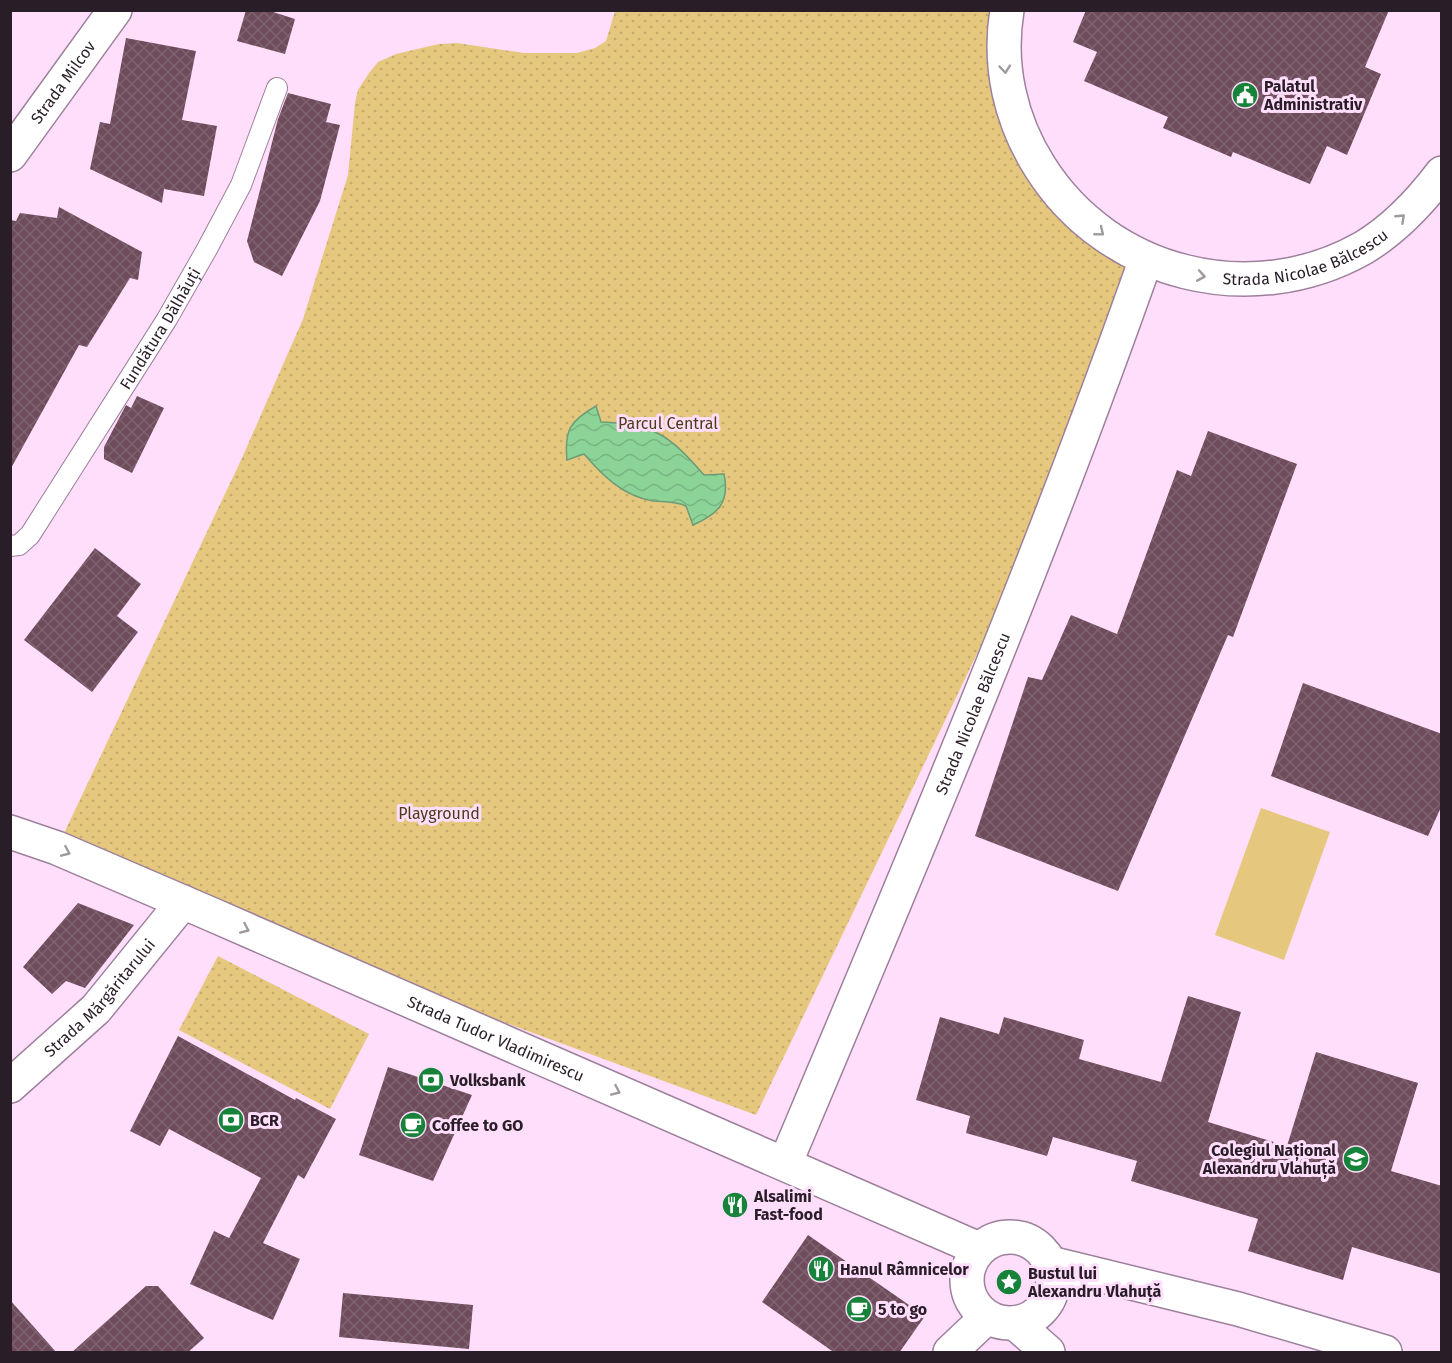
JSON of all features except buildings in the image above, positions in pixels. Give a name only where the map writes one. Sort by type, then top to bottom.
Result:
[{"type":"street","name":"Strada Milcov","points":[[10,155],[115,10]]},
{"type":"street","name":"Strada Nicolae Bălcescu","points":[[1007,10],[1003,36],[1005,76],[1014,114],[1030,151],[1051,184],[1078,214],[1109,239],[1146,260],[1183,273],[1220,279],[1257,280],[1295,274],[1331,263],[1364,247],[1395,225],[1442,173]]},
{"type":"street","name":"Strada Nicolae Bălcescu","points":[[784,1164],[948,777],[1089,420],[1146,260]]},
{"type":"street","name":"Strada Tudor Vladimirescu","points":[[10,832],[57,848],[183,902],[979,1249]]},
{"type":"street","name":"Strada Mărgăritarului","points":[[10,1086],[96,1009],[183,902]]},
{"type":"street","points":[[950,1353],[1001,1320],[1034,1316],[1047,1301],[1053,1282],[1050,1263],[1038,1248],[1021,1238],[1002,1238],[979,1249],[970,1265],[966,1282],[974,1305],[1001,1320],[1048,1353]]},
{"type":"street","points":[[1050,1263],[1238,1309],[1384,1353]]},
{"type":"lane","name":"Fundătura Dălhăuți","points":[[10,546],[19,545],[30,535],[167,319],[241,185],[276,88]]},
{"type":"green space","name":"Parcul Central","points":[[615,11],[1007,11],[1030,151],[1146,259],[1089,420],[756,1115],[213,915],[57,848],[242,458],[303,319],[348,175],[358,90],[369,73],[378,62],[396,54],[439,44],[457,43],[524,53],[577,53],[595,48],[606,41]]},
{"type":"green space","points":[[1261,808],[1330,832],[1284,960],[1215,935]]},
{"type":"green space","points":[[218,956],[369,1034],[330,1109],[179,1030]]},
{"type":"water","points":[[596,406],[601,422],[635,426],[660,434],[681,450],[704,475],[724,474],[725,493],[715,512],[693,525],[686,506],[632,495],[614,484],[584,454],[567,460],[567,441],[571,427],[580,417]]},
{"type":"place","name":"Palatul Administrativ","points":[[1245,95]]},
{"type":"place","name":"Volksbank","points":[[431,1080]]},
{"type":"place","name":"BCR","points":[[231,1120]]},
{"type":"place","name":"Coffee to GO","points":[[413,1125]]},
{"type":"place","name":"Colegiul Național Alexandru Vlahuță","points":[[1356,1159]]},
{"type":"place","name":"Alsalimi Fast-food","points":[[735,1205]]},
{"type":"place","name":"Hanul Râmnicelor","points":[[821,1269]]},
{"type":"place","name":"Bustul lui Alexandru Vlahuță","points":[[1009,1282]]},
{"type":"place","name":"5 to go","points":[[859,1309]]},
{"type":"park label","name":"Playground","points":[[439,813]]}]
